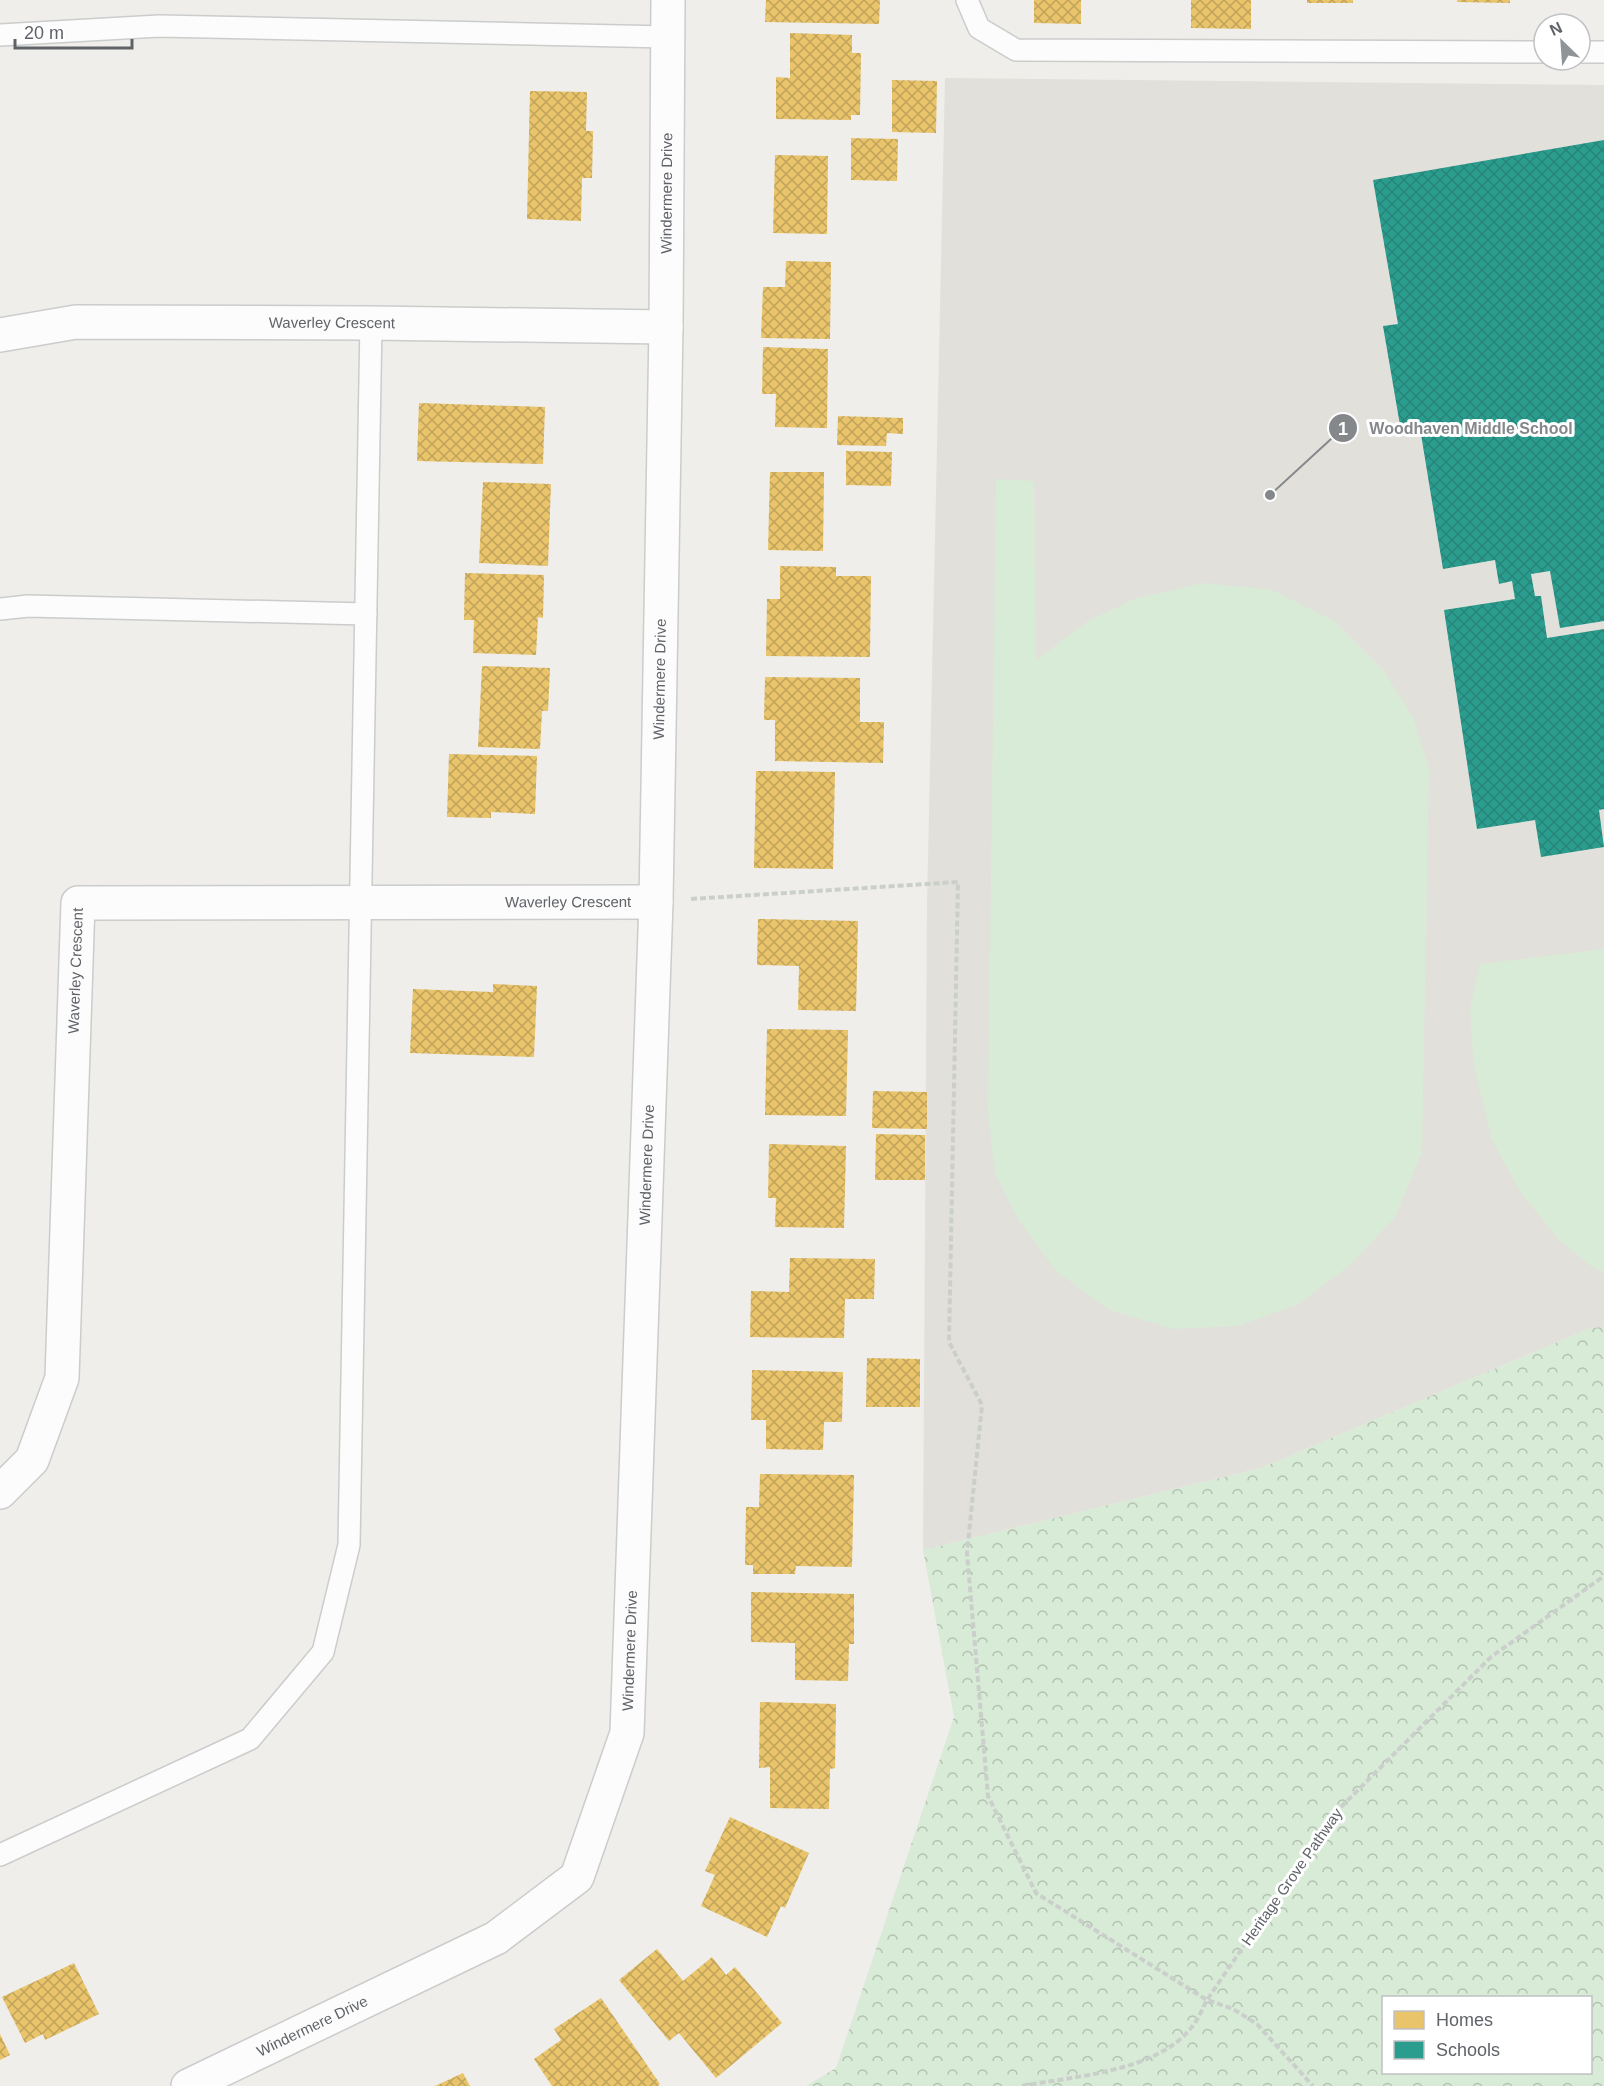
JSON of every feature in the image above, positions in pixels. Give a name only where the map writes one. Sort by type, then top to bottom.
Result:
[{"type":"street","name":"Windermere Drive","points":[[188,2086],[496,1938],[577,1877],[627,1733],[656,902],[666,327],[668,0]]},
{"type":"street","name":"Waverley Crescent","points":[[0,335],[76,322],[371,322],[666,327]]},
{"type":"street","name":"Waverley Crescent","points":[[0,1491],[32,1460],[62,1378],[78,903],[656,902]]},
{"type":"lane","points":[[967,0],[979,28],[1016,50],[1532,52]]},
{"type":"lane","points":[[0,35],[159,26],[667,37]]},
{"type":"lane","points":[[0,1855],[250,1739],[323,1652],[349,1545],[371,322]]},
{"type":"lane","points":[[0,609],[40,606],[366,614]]},
{"type":"path","points":[[656,902],[958,882],[949,1342],[982,1406],[967,1554],[988,1796],[1035,1893],[1208,2000],[1233,2009],[1257,2024],[1313,2086]]},
{"type":"path","name":"Heritage Grove Pathway","points":[[1022,2086],[1134,2065],[1164,2052],[1191,2028],[1332,1816],[1491,1657],[1604,1576]]},
{"type":"shaded area","points":[[945,78],[1604,85],[1604,1327],[1591,1328],[1261,1468],[923,1550],[927,904]]},
{"type":"green space","points":[[996,479],[1034,481],[1036,660],[1088,621],[1134,599],[1203,583],[1272,590],[1334,621],[1383,670],[1413,717],[1429,769],[1422,1152],[1395,1217],[1351,1264],[1299,1304],[1238,1326],[1173,1329],[1110,1310],[1057,1272],[1018,1219],[995,1173],[988,1111]]},
{"type":"green space","points":[[1604,949],[1604,1272],[1591,1266],[1558,1239],[1521,1193],[1492,1140],[1474,1066],[1470,1010],[1480,964]]},
{"type":"green space","points":[[1604,1327],[1604,2086],[806,2086],[836,2068],[954,1717],[923,1550],[1261,1468],[1591,1328]]},
{"type":"building: Homes","points":[[766,0],[880,0],[879,24],[765,22]]},
{"type":"building: Homes","points":[[1034,0],[1081,0],[1081,24],[1034,23]]},
{"type":"building: Homes","points":[[1191,0],[1251,0],[1251,29],[1191,28]]},
{"type":"building: Homes","points":[[1307,0],[1353,0],[1353,3],[1307,3]]},
{"type":"building: Homes","points":[[1457,0],[1510,0],[1510,3],[1457,2]]},
{"type":"building: Homes","points":[[790,33],[852,35],[852,53],[861,53],[860,115],[851,115],[851,120],[776,119],[776,77],[790,78]]},
{"type":"building: Homes","points":[[892,80],[937,81],[936,133],[892,132]]},
{"type":"building: Homes","points":[[530,91],[587,92],[586,131],[593,131],[592,178],[582,178],[581,221],[527,219]]},
{"type":"building: Homes","points":[[851,138],[898,139],[897,181],[851,180]]},
{"type":"building: Homes","points":[[775,155],[828,156],[827,234],[773,233]]},
{"type":"building: Homes","points":[[786,261],[831,262],[830,339],[761,338],[763,287],[785,287]]},
{"type":"building: Homes","points":[[763,347],[828,349],[827,428],[775,427],[776,394],[762,394]]},
{"type":"building: Homes","points":[[419,403],[545,407],[543,464],[417,461]]},
{"type":"building: Homes","points":[[838,416],[903,418],[903,434],[887,433],[886,446],[837,445]]},
{"type":"building: Homes","points":[[846,451],[892,452],[891,486],[846,485]]},
{"type":"building: Homes","points":[[770,472],[824,472],[823,551],[768,550]]},
{"type":"building: Homes","points":[[483,482],[551,484],[548,566],[479,563]]},
{"type":"building: Homes","points":[[780,566],[836,567],[836,576],[871,576],[870,657],[766,656],[767,599],[780,599]]},
{"type":"building: Homes","points":[[465,573],[544,575],[543,618],[538,617],[536,655],[473,653],[474,620],[464,620]]},
{"type":"building: Homes","points":[[482,666],[550,668],[548,711],[542,711],[540,749],[478,747]]},
{"type":"building: Homes","points":[[765,677],[860,678],[860,722],[884,722],[883,763],[775,761],[775,720],[764,720]]},
{"type":"building: Homes","points":[[449,754],[537,756],[535,814],[491,812],[491,818],[447,817]]},
{"type":"building: Homes","points":[[756,771],[835,772],[833,869],[754,868]]},
{"type":"building: Homes","points":[[758,919],[858,921],[856,1011],[798,1010],[799,966],[757,965]]},
{"type":"building: Homes","points":[[493,984],[537,986],[534,1057],[410,1053],[413,989],[493,992]]},
{"type":"building: Homes","points":[[767,1029],[848,1030],[846,1116],[765,1115]]},
{"type":"building: Homes","points":[[873,1091],[927,1092],[927,1129],[872,1128]]},
{"type":"building: Homes","points":[[876,1134],[925,1135],[925,1180],[875,1180]]},
{"type":"building: Homes","points":[[769,1144],[846,1146],[844,1228],[775,1227],[776,1198],[768,1198]]},
{"type":"building: Homes","points":[[790,1258],[875,1259],[874,1299],[845,1299],[844,1338],[750,1337],[751,1291],[789,1292]]},
{"type":"building: Homes","points":[[867,1358],[920,1359],[920,1407],[866,1407]]},
{"type":"building: Homes","points":[[752,1370],[843,1372],[842,1422],[824,1422],[823,1450],[766,1449],[766,1420],[751,1420]]},
{"type":"building: Homes","points":[[760,1474],[854,1475],[852,1567],[796,1566],[795,1574],[753,1574],[753,1565],[745,1565],[746,1507],[759,1507]]},
{"type":"building: Homes","points":[[751,1592],[854,1594],[854,1644],[849,1644],[848,1681],[795,1680],[795,1643],[751,1642]]},
{"type":"building: Homes","points":[[760,1702],[836,1704],[835,1768],[830,1769],[829,1809],[770,1808],[770,1767],[759,1768]]},
{"type":"building: Homes","points":[[730,1817],[809,1853],[785,1908],[781,1906],[767,1937],[701,1906],[715,1875],[705,1871]]},
{"type":"building: Homes","points":[[657,1949],[683,1981],[712,1957],[726,1975],[735,1967],[782,2023],[716,2078],[679,2033],[669,2041],[619,1980]]},
{"type":"building: Homes","points":[[74,1963],[99,2014],[45,2040],[43,2034],[25,2043],[2,1997]]},
{"type":"building: Homes","points":[[601,1998],[660,2084],[658,2086],[552,2086],[534,2059],[561,2040],[554,2029]]},
{"type":"building: Homes","points":[[0,2034],[10,2055],[0,2060]]},
{"type":"building: Homes","points":[[463,2073],[470,2086],[435,2086]]},
{"type":"building: Schools","points":[[1604,140],[1604,621],[1560,628],[1550,571],[1531,574],[1535,596],[1541,596],[1547,638],[1604,629],[1604,809],[1599,810],[1604,847],[1541,857],[1535,820],[1477,829],[1444,610],[1515,599],[1512,581],[1499,584],[1495,560],[1443,569],[1420,428],[1401,431],[1383,326],[1398,324],[1373,180]]},
{"type":"place","name":"Woodhaven Middle School","points":[[1270,495]]}]
